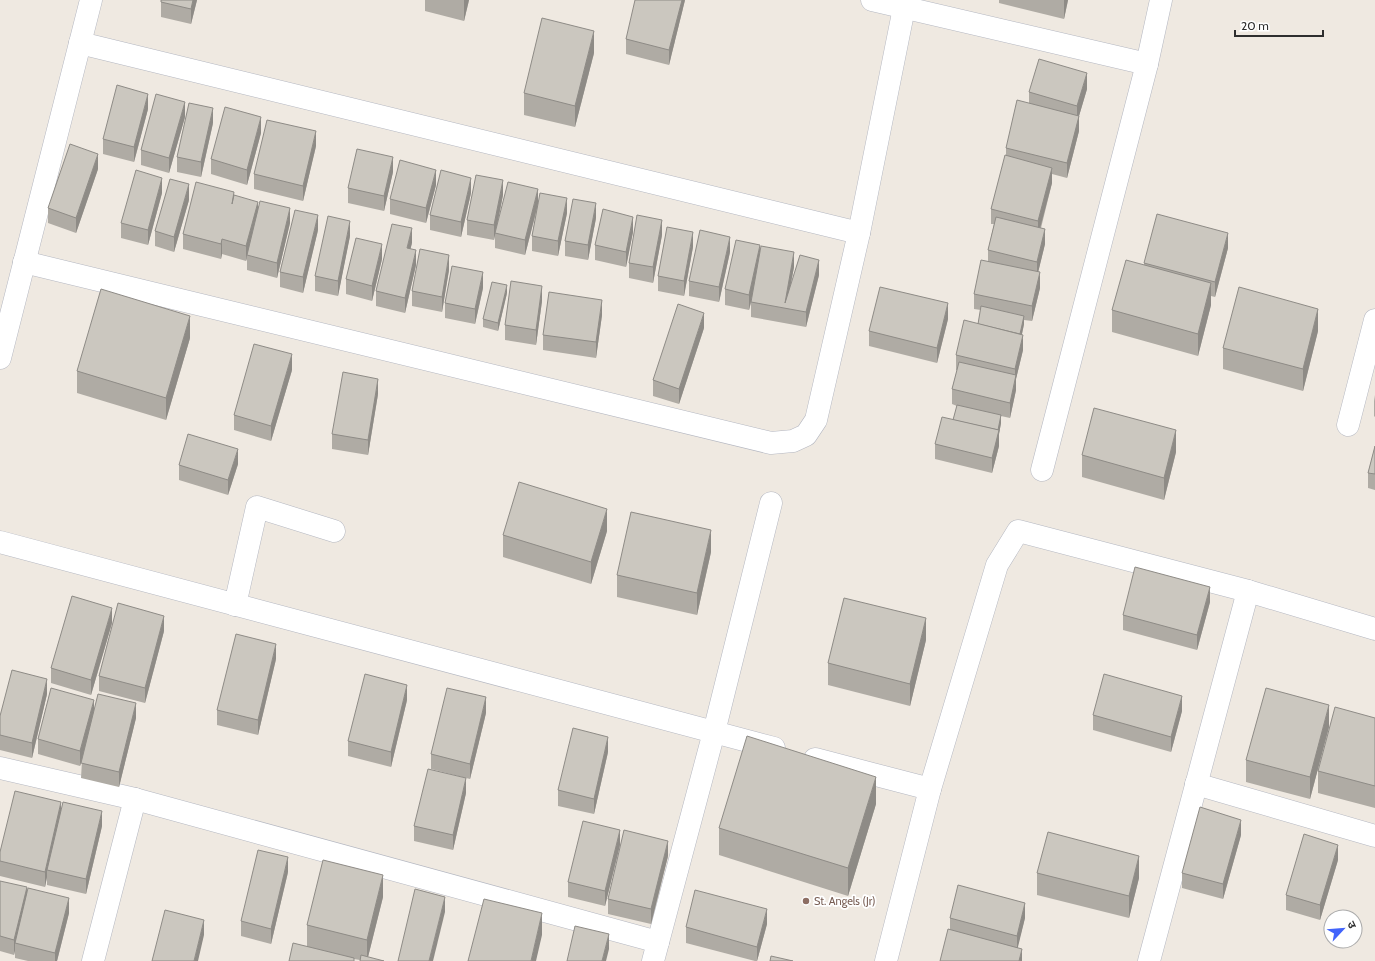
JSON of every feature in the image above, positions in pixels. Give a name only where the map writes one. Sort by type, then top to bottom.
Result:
[{"type":"street","points":[[0,358],[91,0]]},
{"type":"street","points":[[872,0],[1147,64]]},
{"type":"street","points":[[1042,470],[1147,64],[1161,0]]},
{"type":"street","points":[[24,262],[771,443],[793,441],[806,435],[816,420],[859,233],[904,8]]},
{"type":"street","points":[[80,43],[859,233]]},
{"type":"street","points":[[1348,424],[1375,320]]},
{"type":"street","points":[[0,768],[135,799],[656,952],[772,503]]},
{"type":"street","points":[[235,605],[257,507],[334,531]]},
{"type":"street","points":[[886,961],[930,789],[998,566],[1018,531],[1248,591],[1375,629]]},
{"type":"street","points":[[0,542],[930,789]]},
{"type":"street","points":[[1149,961],[1248,591]]},
{"type":"street","points":[[1196,784],[1375,836]]},
{"type":"street","points":[[93,961],[135,799]]},
{"type":"building","points":[[161,0],[193,0],[191,9],[161,2]]},
{"type":"building","points":[[635,0],[682,0],[669,50],[626,39]]},
{"type":"building","points":[[542,18],[594,31],[575,106],[524,93]]},
{"type":"building","points":[[1039,59],[1087,73],[1077,106],[1029,92]]},
{"type":"building","points":[[117,85],[148,94],[134,147],[103,139]]},
{"type":"building","points":[[156,94],[185,102],[169,158],[141,150]]},
{"type":"building","points":[[1017,100],[1079,116],[1067,163],[1006,148]]},
{"type":"building","points":[[189,103],[213,108],[201,162],[177,157]]},
{"type":"building","points":[[225,107],[261,117],[247,170],[211,159]]},
{"type":"building","points":[[267,120],[316,131],[303,186],[254,174]]},
{"type":"building","points":[[70,144],[98,154],[76,218],[48,208]]},
{"type":"building","points":[[357,149],[393,157],[384,196],[348,188]]},
{"type":"building","points":[[1005,155],[1052,168],[1038,221],[991,209]]},
{"type":"building","points":[[400,160],[436,170],[426,208],[390,199]]},
{"type":"building","points":[[136,170],[162,178],[148,230],[121,223]]},
{"type":"building","points":[[441,170],[471,178],[461,222],[430,215]]},
{"type":"building","points":[[476,175],[503,180],[494,225],[467,220]]},
{"type":"building","points":[[170,179],[189,184],[174,237],[155,231]]},
{"type":"building","points":[[196,182],[234,192],[232,204],[234,195],[258,202],[246,246],[222,239],[221,244],[183,234]]},
{"type":"building","points":[[508,182],[538,189],[525,240],[495,233]]},
{"type":"building","points":[[540,193],[567,198],[558,241],[532,236]]},
{"type":"building","points":[[573,199],[596,203],[588,245],[565,241]]},
{"type":"building","points":[[260,201],[290,208],[277,263],[247,255]]},
{"type":"building","points":[[603,209],[633,217],[626,252],[595,245]]},
{"type":"building","points":[[295,210],[318,215],[303,277],[280,272]]},
{"type":"building","points":[[1157,214],[1228,233],[1215,282],[1144,263]]},
{"type":"building","points":[[637,215],[662,220],[653,267],[629,263]]},
{"type":"building","points":[[328,216],[350,221],[338,281],[315,276]]},
{"type":"building","points":[[996,217],[1045,229],[1037,262],[988,250]]},
{"type":"building","points":[[392,224],[412,228],[407,248],[416,250],[405,298],[376,291]]},
{"type":"building","points":[[667,227],[693,232],[684,281],[658,276]]},
{"type":"building","points":[[700,230],[730,237],[719,287],[689,281]]},
{"type":"building","points":[[356,238],[382,244],[372,286],[346,279]]},
{"type":"building","points":[[736,240],[760,245],[749,295],[725,289]]},
{"type":"building","points":[[761,246],[794,252],[785,303],[800,255],[819,260],[806,312],[751,302]]},
{"type":"building","points":[[420,249],[449,255],[442,297],[412,291]]},
{"type":"building","points":[[981,260],[1040,272],[1032,306],[974,294]]},
{"type":"building","points":[[1126,260],[1211,283],[1198,334],[1112,310]]},
{"type":"building","points":[[452,266],[483,272],[475,309],[445,303]]},
{"type":"building","points":[[511,281],[542,286],[536,330],[505,325]]},
{"type":"building","points":[[492,282],[507,285],[498,323],[483,319]]},
{"type":"building","points":[[880,287],[948,303],[937,348],[869,331]]},
{"type":"building","points":[[1239,287],[1318,309],[1303,369],[1223,348]]},
{"type":"building","points":[[101,289],[190,316],[166,398],[77,371]]},
{"type":"building","points":[[549,292],[602,300],[596,342],[543,335]]},
{"type":"building","points":[[678,304],[704,313],[679,389],[653,380]]},
{"type":"building","points":[[981,306],[1024,316],[1020,334],[978,324]]},
{"type":"building","points":[[964,320],[1023,335],[1015,369],[956,355]]},
{"type":"building","points":[[254,344],[292,354],[271,426],[234,415]]},
{"type":"building","points":[[959,362],[1016,375],[1010,403],[952,389]]},
{"type":"building","points":[[343,372],[378,379],[368,440],[332,434]]},
{"type":"building","points":[[957,405],[1001,415],[998,430],[953,420]]},
{"type":"building","points":[[1094,408],[1176,430],[1164,478],[1082,455]]},
{"type":"building","points":[[942,417],[999,430],[992,458],[935,444]]},
{"type":"building","points":[[188,434],[238,449],[228,480],[179,465]]},
{"type":"building","points":[[1375,446],[1375,474],[1368,473]]},
{"type":"building","points":[[519,482],[607,509],[591,562],[503,535]]},
{"type":"building","points":[[631,512],[711,530],[697,593],[617,575]]},
{"type":"building","points":[[1135,567],[1210,587],[1197,635],[1123,615]]},
{"type":"building","points":[[72,596],[112,608],[91,680],[51,668]]},
{"type":"building","points":[[844,598],[926,618],[910,684],[828,663]]},
{"type":"building","points":[[118,603],[164,616],[145,688],[99,676]]},
{"type":"building","points":[[236,634],[276,644],[258,720],[217,710]]},
{"type":"building","points":[[12,670],[47,679],[32,743],[0,735],[0,716]]},
{"type":"building","points":[[365,674],[407,685],[391,752],[348,741]]},
{"type":"building","points":[[1104,674],[1182,696],[1171,737],[1093,715]]},
{"type":"building","points":[[51,688],[94,700],[80,751],[38,739]]},
{"type":"building","points":[[447,688],[486,697],[470,764],[431,754]]},
{"type":"building","points":[[1266,688],[1329,705],[1310,777],[1246,760]]},
{"type":"building","points":[[98,694],[136,703],[119,772],[81,763]]},
{"type":"building","points":[[1335,707],[1375,718],[1375,786],[1318,771]]},
{"type":"building","points":[[573,728],[608,737],[594,799],[558,790]]},
{"type":"building","points":[[747,736],[876,777],[848,868],[719,828]]},
{"type":"building","points":[[428,769],[466,778],[453,835],[414,826]]},
{"type":"building","points":[[15,791],[61,802],[45,872],[0,861],[0,852]]},
{"type":"building","points":[[63,802],[102,811],[86,879],[47,870]]},
{"type":"building","points":[[1200,807],[1241,820],[1223,884],[1182,873]]},
{"type":"building","points":[[583,821],[620,830],[605,891],[568,882]]},
{"type":"building","points":[[624,830],[668,841],[651,909],[608,899]]},
{"type":"building","points":[[1048,832],[1139,856],[1129,896],[1037,873]]},
{"type":"building","points":[[1304,834],[1338,845],[1320,905],[1286,895]]},
{"type":"building","points":[[258,850],[288,857],[271,929],[241,921]]},
{"type":"building","points":[[323,860],[383,875],[367,940],[307,925]]},
{"type":"building","points":[[0,881],[27,887],[14,940],[0,936]]},
{"type":"building","points":[[958,885],[1025,903],[1017,936],[950,918]]},
{"type":"building","points":[[28,888],[69,898],[55,953],[15,943]]},
{"type":"building","points":[[415,889],[445,897],[429,961],[398,961]]},
{"type":"building","points":[[695,890],[767,909],[757,947],[686,927]]},
{"type":"building","points":[[484,899],[542,913],[531,961],[468,961]]},
{"type":"building","points":[[165,910],[204,920],[194,961],[152,961]]},
{"type":"building","points":[[575,926],[609,934],[602,961],[567,961]]},
{"type":"building","points":[[948,929],[1022,949],[1019,961],[940,961]]},
{"type":"building","points":[[293,943],[354,958],[354,961],[289,961]]},
{"type":"building","points":[[361,955],[384,961],[360,961]]},
{"type":"building","points":[[771,956],[793,961],[770,961]]},
{"type":"place","name":"St. Angels (Jr)","points":[[806,901]]}]
